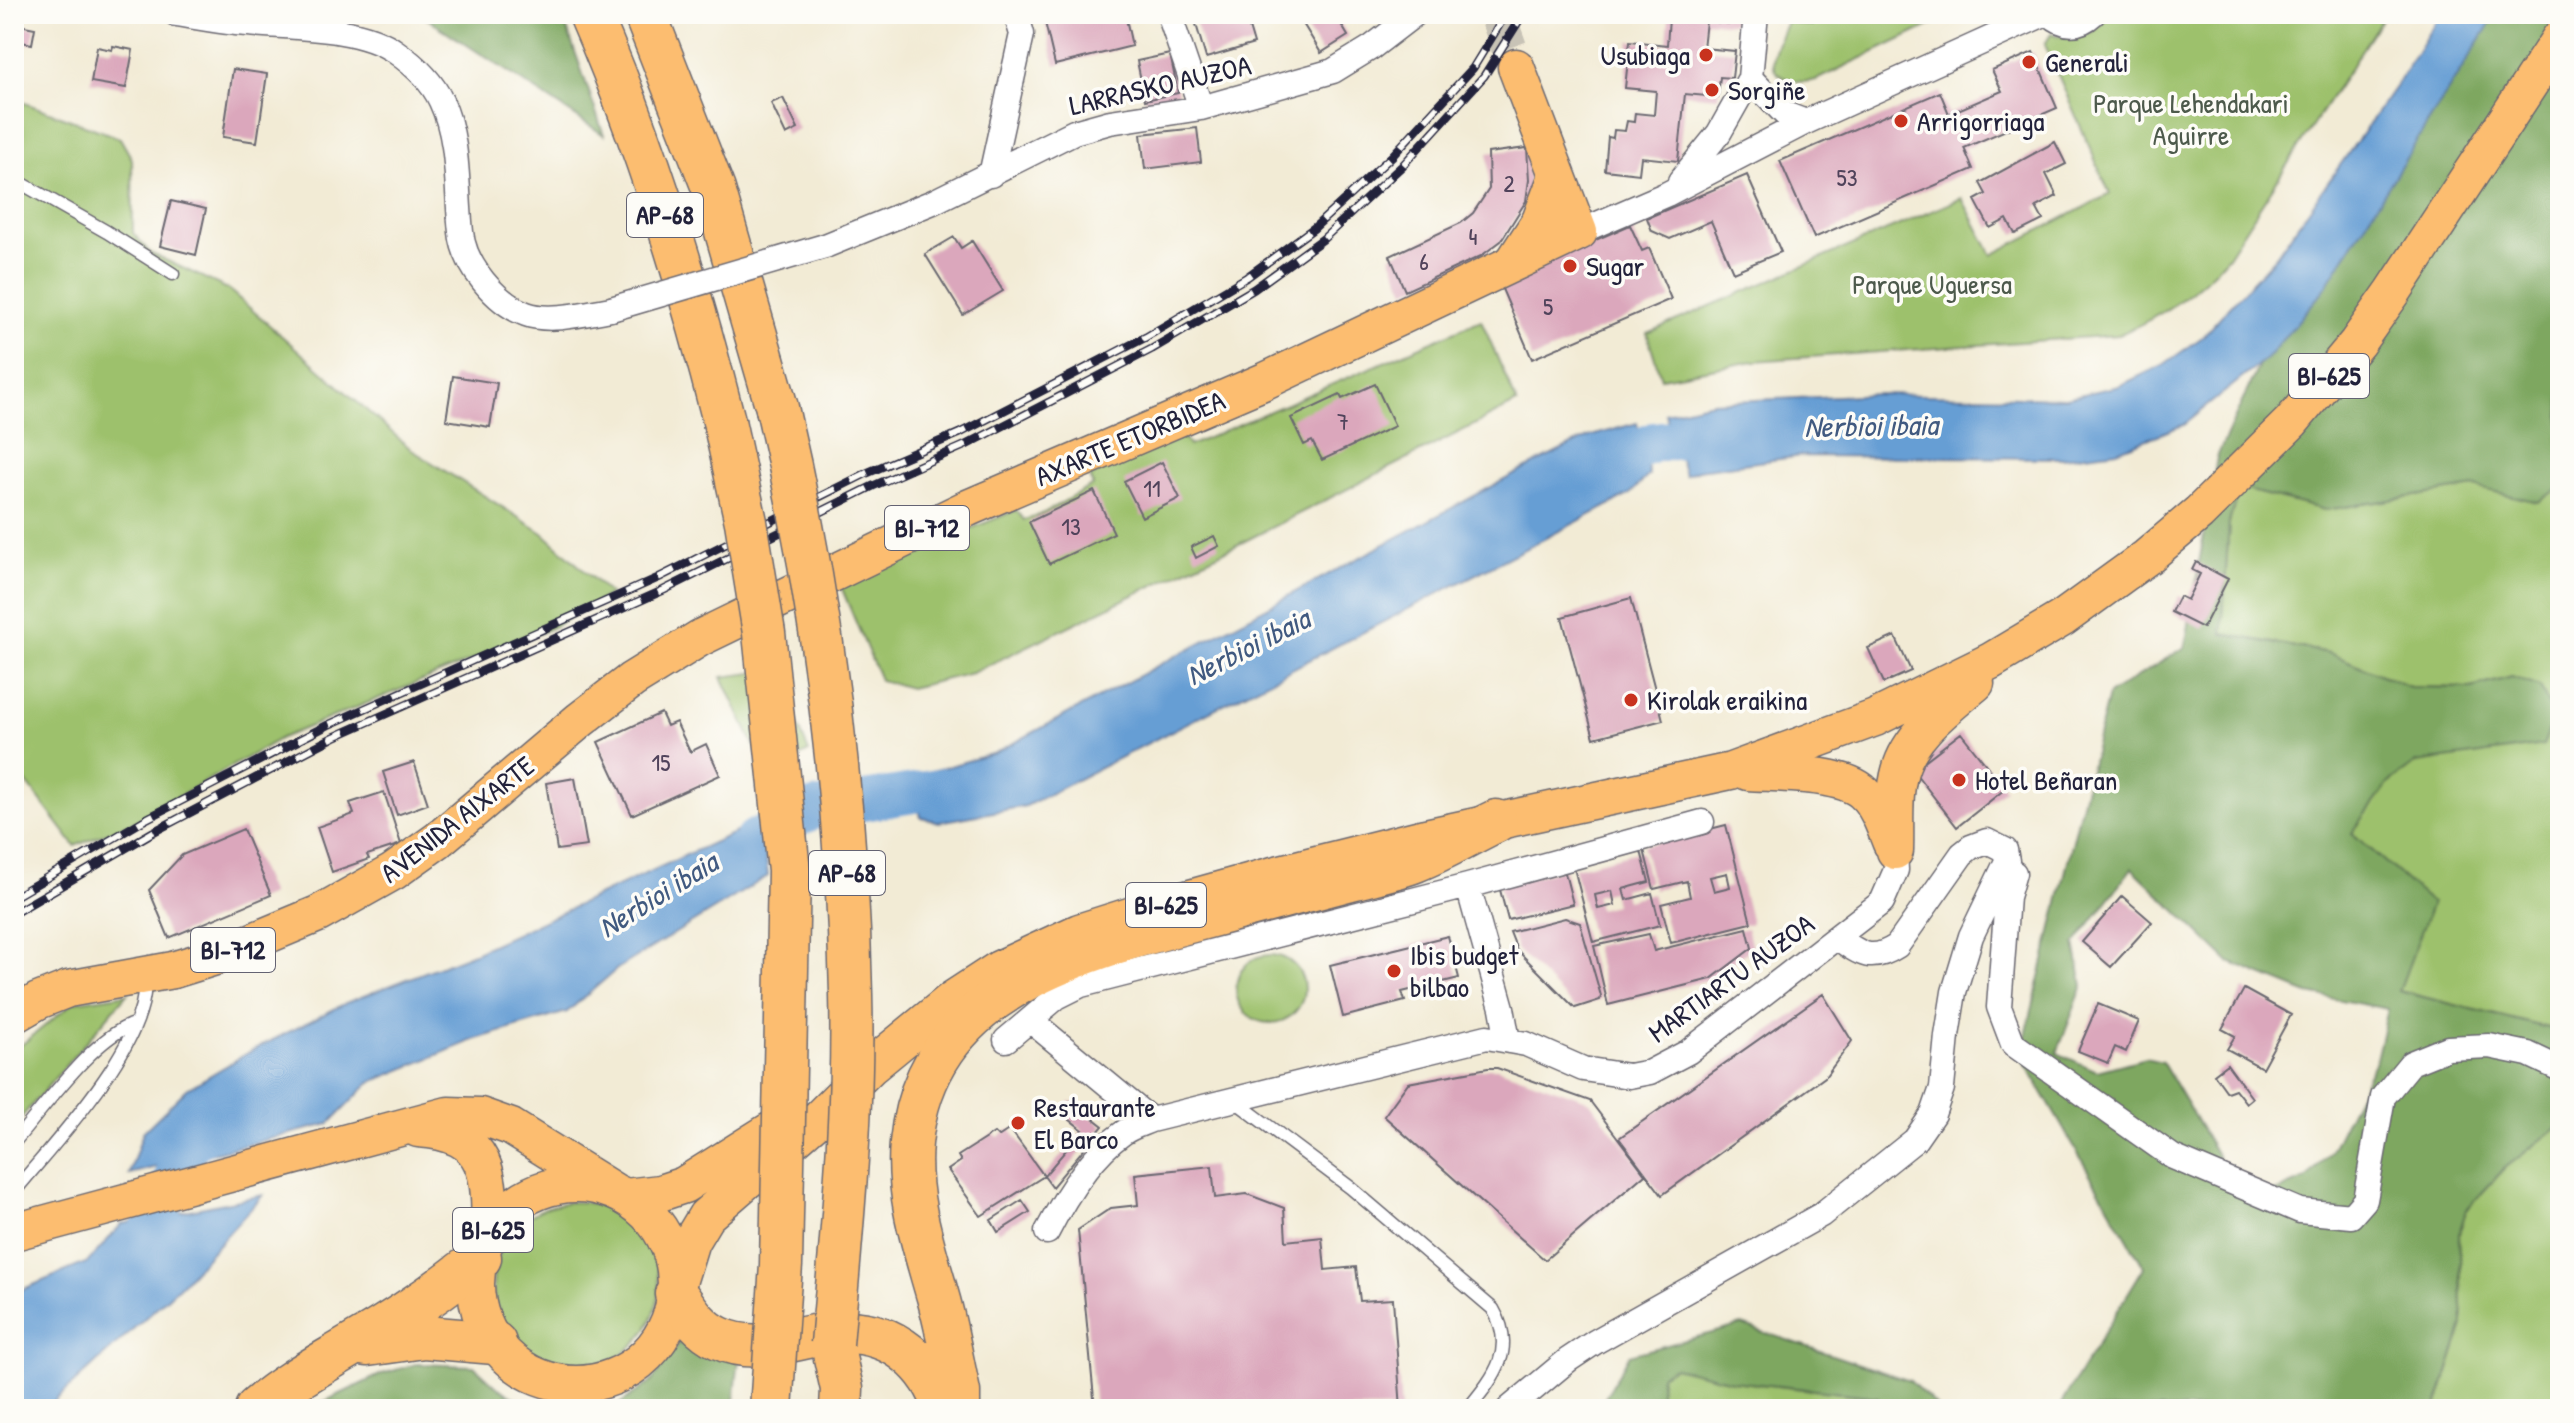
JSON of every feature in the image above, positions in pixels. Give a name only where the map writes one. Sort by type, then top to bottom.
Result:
[{"type":"highway","name":"AP-68","points":[[590,14],[640,141],[673,239],[724,421],[746,522],[764,633],[789,871],[781,1265],[771,1409]]},
{"type":"highway","name":"AP-68","points":[[645,14],[714,190],[777,408],[796,487],[836,750],[846,863],[852,997],[848,1167],[832,1344],[821,1409]]},
{"type":"highway","points":[[959,1409],[959,1392],[917,1219],[911,1181],[911,1143],[930,1076],[964,1024],[984,1005],[1027,978],[1114,941],[1414,862],[1496,821]]},
{"type":"highway","points":[[256,1409],[272,1395],[417,1306],[484,1247]]},
{"type":"highway","points":[[753,1409],[767,1302],[781,1265]]},
{"type":"highway","points":[[676,1290],[705,1329],[721,1339],[747,1345],[777,1345],[846,1332],[881,1338],[915,1357],[934,1383],[945,1409]]},
{"type":"highway","points":[[350,1347],[424,1337],[495,1343]]},
{"type":"highway","points":[[832,1344],[842,1389],[841,1409]]},
{"type":"main road","name":"BI-625","points":[[388,1131],[441,1131],[456,1136],[479,1153],[490,1187],[484,1247],[476,1280],[478,1302],[484,1323],[495,1343],[511,1360],[543,1378],[578,1384],[602,1381],[625,1372],[644,1358],[660,1339],[671,1318],[691,1241],[706,1216],[820,1117],[870,1067],[953,999],[999,969],[1079,932],[1273,875],[1496,821],[1731,771],[1875,718],[1938,689],[2021,644],[2093,597],[2147,557],[2209,504],[2291,422],[2357,343],[2560,38]]},
{"type":"main road","points":[[1516,67],[1579,232]]},
{"type":"main road","points":[[1514,261],[1540,221],[1557,176]]},
{"type":"main road","name":"AXARTE ETORBIDEA","points":[[684,647],[968,508],[1265,381],[1579,232]]},
{"type":"main road","points":[[1895,851],[1900,769],[1915,740],[2021,644]]},
{"type":"main road","name":"AVENIDA AIXARTE","points":[[131,976],[173,970],[225,953],[318,914],[393,872],[449,831],[580,720],[632,680],[684,647]]},
{"type":"main road","points":[[1731,771],[1843,781],[1863,791],[1876,807],[1895,851]]},
{"type":"main road","name":"BI-712","points":[[14,1015],[55,994],[131,976]]},
{"type":"main road","name":"BI-625","points":[[484,1247],[503,1216],[522,1201],[544,1190],[567,1185],[591,1186],[620,1195],[660,1193],[703,1175],[870,1067]]},
{"type":"main road","name":"BI-625","points":[[14,1232],[448,1115],[480,1116],[511,1127],[646,1213],[663,1234],[671,1251],[676,1290]]},
{"type":"street","name":"LARRASKO AUZOA","points":[[176,14],[233,23],[353,34],[392,49],[417,68],[440,99],[451,130],[461,237],[478,276],[501,300],[528,315],[568,317],[611,309],[825,246],[991,175],[1074,132],[1110,122],[1201,108],[1333,71],[1372,47],[1415,14]]},
{"type":"street","points":[[991,175],[1022,34],[1016,14]]},
{"type":"street","points":[[1169,14],[1201,108]]},
{"type":"street","points":[[1667,194],[1695,167],[1733,111],[1750,78],[1756,14]]},
{"type":"street","points":[[1579,232],[1667,194],[1806,122],[2044,14]]},
{"type":"street","points":[[2050,14],[2069,24],[2081,22],[2093,14]]},
{"type":"street","points":[[1750,78],[1785,114],[1806,122]]},
{"type":"street","points":[[1733,111],[1735,127],[1743,141],[1760,145]]},
{"type":"street","points":[[1006,1040],[1057,997],[1081,985],[1468,886],[1702,822]]},
{"type":"street","points":[[1838,938],[1865,955],[1885,954],[1897,946],[1962,854],[1987,841],[2001,846],[2007,855],[2018,860],[2007,897],[1999,1007],[2013,1044],[2173,1157],[2300,1211],[2351,1216],[2365,1200],[2383,1097],[2411,1063],[2448,1048],[2489,1046],[2528,1054],[2560,1069]]},
{"type":"street","name":"MARTIARTU AUZOA","points":[[1047,1232],[1060,1207],[1098,1155],[1123,1132],[1151,1120],[1487,1037],[1526,1044],[1583,1069],[1629,1076],[1650,1072],[1688,1052],[1882,902],[1896,870],[1895,851]]},
{"type":"street","points":[[1509,1409],[1595,1342],[1821,1215],[1915,1140],[1933,1114],[1942,1088],[1954,992],[1971,936],[2007,855]]},
{"type":"street","points":[[1468,886],[1502,1008],[1508,1041]]},
{"type":"street","points":[[1030,1020],[1151,1120]]},
{"type":"lane","points":[[14,179],[173,274]]},
{"type":"lane","points":[[14,1192],[118,1061],[145,995],[131,976]]},
{"type":"lane","points":[[14,1142],[96,1048],[121,1028],[134,1024]]},
{"type":"lane","points":[[1233,1099],[1351,1188],[1493,1309],[1503,1334],[1503,1356],[1487,1386],[1468,1409]]},
{"type":"green space","points":[[420,14],[562,14],[604,135]]},
{"type":"green space","points":[[1908,14],[1954,14],[1816,80],[1794,81],[1776,71],[1775,51],[1788,19],[1875,19],[1876,16],[1907,17]]},
{"type":"green space","points":[[2109,14],[2385,14],[2228,256],[2191,292],[2134,328],[2118,335],[1754,361],[1661,378],[1647,333],[1962,198],[1992,255],[2110,194],[2045,45],[2051,33],[2068,37],[2084,36],[2098,28]]},
{"type":"green space","points":[[2445,14],[2560,14],[2560,488],[2538,502],[2475,487],[2325,510],[2239,488],[2229,523],[2222,634],[2329,653],[2410,687],[2471,688],[2512,677],[2540,687],[2551,716],[2543,745],[2417,763],[2389,783],[2352,833],[2432,903],[2399,991],[2560,1031],[2560,1125],[2505,1168],[2466,1210],[2459,1234],[2463,1326],[2437,1406],[2441,1409],[2058,1409],[2144,1267],[2021,1056],[2108,695],[2185,647],[2217,457],[2335,198]],"holes":[[[2132,868],[2229,962],[2308,994],[2388,1009],[2376,1059],[2330,1153],[2306,1179],[2273,1193],[2230,1177],[2162,1062],[2145,1058],[2097,1071],[2057,1053],[2083,985],[2075,944]]]},
{"type":"green space","points":[[14,99],[120,138],[132,159],[133,233],[150,253],[228,289],[412,450],[543,533],[610,594],[552,628],[281,738],[134,822],[75,846],[14,766]]},
{"type":"green space","points":[[1481,320],[1517,403],[1243,542],[972,673],[910,688],[880,680],[837,577],[1016,510],[1024,520],[1040,515],[1093,485],[1089,477],[1183,435],[1189,446]]},
{"type":"green space","points":[[2475,487],[2538,502],[2560,488],[2560,1031],[2399,991],[2431,903],[2352,833],[2389,783],[2417,762],[2543,745],[2512,677],[2471,688],[2410,687],[2329,653],[2222,634],[2229,523],[2239,488],[2325,510]]},
{"type":"green space","points":[[775,670],[809,752],[767,773],[722,677]]},
{"type":"green space","points":[[1270,955],[1294,965],[1304,989],[1294,1013],[1270,1023],[1246,1013],[1236,989],[1246,965]]},
{"type":"green space","points":[[127,994],[14,1126],[14,1051],[74,1002]]},
{"type":"green space","points":[[2560,1125],[2560,1409],[2441,1409],[2437,1407],[2463,1326],[2459,1234],[2466,1210],[2505,1168]]},
{"type":"green space","points":[[576,1202],[608,1208],[635,1226],[653,1253],[659,1285],[653,1317],[635,1344],[608,1362],[576,1368],[544,1362],[517,1344],[499,1317],[493,1285],[499,1253],[517,1226],[544,1208]]},
{"type":"green space","points":[[1742,1325],[1910,1381],[1939,1409],[1879,1409],[1878,1397],[1732,1381],[1674,1367],[1661,1375],[1659,1409],[1599,1409],[1629,1355]]},
{"type":"green space","points":[[687,1332],[739,1360],[733,1409],[612,1409],[651,1382]]},
{"type":"green space","points":[[416,1364],[474,1366],[497,1387],[533,1409],[309,1409],[382,1374]]},
{"type":"green space","points":[[1674,1367],[1732,1381],[1878,1397],[1879,1409],[1659,1409],[1661,1375]]},
{"type":"water","points":[[2440,14],[2496,14],[2324,290],[2267,358],[2183,425],[2117,451],[2062,458],[1802,456],[1698,470],[1685,475],[1665,413],[1712,402],[1879,394],[2065,398],[2119,386],[2163,365],[2201,338],[2276,256],[2400,80]]},
{"type":"water","points":[[1637,423],[1649,475],[1629,495],[1026,806],[939,822],[921,817],[911,777],[995,753],[1532,465],[1588,437]]},
{"type":"water","points":[[762,820],[768,876],[617,969],[567,1012],[476,1039],[369,1083],[329,1124],[129,1174],[143,1132],[187,1089],[253,1050],[348,1002],[474,953]]},
{"type":"water","points":[[263,1195],[182,1284],[46,1409],[14,1409],[14,1293],[88,1262],[122,1224]]},
{"type":"building","points":[[1060,14],[1125,14],[1132,46],[1055,65],[1044,18]]},
{"type":"building","points":[[1193,14],[1245,14],[1254,44],[1206,58]]},
{"type":"building","points":[[1297,14],[1335,14],[1348,36],[1321,53]]},
{"type":"building","points":[[1653,14],[1735,14],[1733,24],[1706,21],[1703,48],[1735,51],[1732,78],[1720,77],[1718,97],[1685,94],[1678,161],[1641,157],[1639,174],[1605,170],[1608,137],[1613,138],[1614,130],[1625,131],[1627,121],[1634,122],[1635,113],[1654,115],[1656,91],[1625,88],[1630,41],[1667,45],[1669,18]]},
{"type":"building","points":[[1788,14],[1876,14],[1875,19],[1853,20],[1788,19]]},
{"type":"building","points":[[19,25],[35,28],[32,44],[16,41]]},
{"type":"building","points":[[113,46],[133,50],[126,88],[91,82],[97,47],[112,50]]},
{"type":"building","points":[[2033,52],[2057,108],[1964,148],[1973,169],[1814,238],[1780,161],[1940,92],[1949,114],[2002,91],[1992,70]]},
{"type":"building","points":[[1170,54],[1178,93],[1145,100],[1137,61]]},
{"type":"building","points":[[233,69],[267,74],[257,142],[223,137]]},
{"type":"building","points":[[783,98],[798,129],[786,135],[771,103]]},
{"type":"building","points":[[1197,128],[1201,162],[1145,169],[1141,134]]},
{"type":"building","points":[[2055,142],[2066,164],[2046,174],[2057,196],[2036,207],[2043,220],[2015,234],[2007,219],[1990,228],[1975,200],[1986,194],[1980,183]]},
{"type":"building","points":[[1527,148],[1529,180],[1526,201],[1501,241],[1481,256],[1405,291],[1390,256],[1461,223],[1473,213],[1489,189],[1488,153]]},
{"type":"building","points":[[1747,175],[1781,252],[1733,272],[1711,221],[1670,239],[1652,231],[1647,218]]},
{"type":"building","points":[[171,201],[206,209],[196,255],[160,246]]},
{"type":"building","points":[[1630,225],[1642,251],[1649,248],[1671,299],[1532,359],[1499,282]]},
{"type":"building","points":[[954,237],[961,248],[972,241],[1003,291],[963,315],[925,254]]},
{"type":"building","points":[[453,376],[497,383],[490,427],[446,420]]},
{"type":"building","points":[[1375,384],[1395,426],[1322,460],[1312,441],[1304,445],[1291,418],[1340,395],[1342,399]]},
{"type":"building","points":[[1162,462],[1180,498],[1142,517],[1124,481]]},
{"type":"building","points":[[1094,491],[1114,533],[1049,564],[1029,522]]},
{"type":"building","points":[[1214,536],[1219,546],[1196,558],[1191,547]]},
{"type":"building","points":[[2196,562],[2228,579],[2203,628],[2171,612],[2179,596],[2187,600],[2200,574],[2192,570]]},
{"type":"building","points":[[1631,598],[1663,720],[1594,738],[1562,617]]},
{"type":"building","points":[[1895,636],[1911,671],[1884,683],[1868,648]]},
{"type":"building","points":[[661,713],[667,726],[676,722],[690,752],[706,744],[720,775],[632,815],[598,742]]},
{"type":"building","name":"Hotel Beñaran","points":[[1961,733],[2005,789],[1957,827],[1913,770]]},
{"type":"building","points":[[414,762],[428,804],[397,815],[383,772]]},
{"type":"building","points":[[575,778],[587,846],[557,850],[546,783]]},
{"type":"building","points":[[384,792],[401,844],[367,855],[369,859],[332,872],[317,827],[354,814],[350,803]]},
{"type":"building","points":[[1726,825],[1751,923],[1671,943],[1661,904],[1690,897],[1687,881],[1654,889],[1643,846]],"holes":[[[1727,873],[1730,887],[1714,891],[1710,877]]]},
{"type":"building","points":[[243,829],[271,895],[169,938],[149,890],[182,855]]},
{"type":"building","points":[[1641,851],[1649,882],[1623,889],[1626,900],[1652,893],[1660,925],[1593,942],[1574,868]],"holes":[[[1612,891],[1615,905],[1598,909],[1595,895]]]},
{"type":"building","points":[[1564,869],[1573,904],[1508,920],[1499,886]]},
{"type":"building","points":[[2122,896],[2152,922],[2111,967],[2082,942]]},
{"type":"building","points":[[1565,918],[1580,923],[1601,996],[1600,1000],[1575,1008],[1517,950],[1510,932]]},
{"type":"building","points":[[1747,928],[1752,948],[1711,979],[1608,1005],[1594,946],[1649,934],[1654,951]]},
{"type":"building","name":"Ibis budget bilbao","points":[[1448,936],[1459,978],[1402,992],[1405,1001],[1343,1017],[1330,965]]},
{"type":"building","points":[[2244,989],[2291,1015],[2262,1068],[2227,1049],[2235,1036],[2222,1029]]},
{"type":"building","points":[[1823,994],[1852,1041],[1825,1077],[1662,1195],[1619,1138]]},
{"type":"building","points":[[2098,1004],[2139,1021],[2126,1052],[2115,1047],[2108,1063],[2078,1051]]},
{"type":"building","points":[[2227,1064],[2252,1098],[2246,1103],[2235,1089],[2227,1092],[2214,1074]]},
{"type":"building","points":[[1497,1068],[1590,1101],[1645,1174],[1545,1260],[1384,1116],[1408,1083]]},
{"type":"building","points":[[1071,1101],[1103,1126],[1052,1187],[1044,1176],[1083,1130],[1061,1113]]},
{"type":"building","points":[[1010,1129],[1044,1176],[981,1216],[948,1170],[961,1161],[958,1156],[994,1133],[998,1137]]},
{"type":"building","points":[[1212,1166],[1215,1198],[1247,1194],[1284,1208],[1286,1241],[1322,1237],[1325,1270],[1356,1267],[1360,1301],[1393,1299],[1401,1409],[1095,1409],[1078,1230],[1111,1208],[1138,1205],[1135,1174]]},
{"type":"building","points":[[1022,1200],[1030,1212],[998,1232],[991,1220]]},
{"type":"waterway","name":"Nerbioi ibaia","points":[[1594,470],[1654,442],[1728,434]]},
{"type":"waterway","name":"Nerbioi ibaia","points":[[755,839],[814,809],[970,784]]},
{"type":"waterway","name":"Nerbioi ibaia","points":[[133,1267],[189,1145],[220,1123]]},
{"type":"tunnel","points":[[1497,14],[1516,67]]},
{"type":"railway","points":[[14,897],[146,819],[328,725],[658,578],[867,473],[960,433],[1146,337],[1247,277],[1314,228],[1392,156],[1473,68],[1506,14]]},
{"type":"railway","points":[[14,913],[153,832],[334,737],[664,590],[873,486],[966,445],[1152,349],[1254,289],[1323,239],[1402,166],[1484,76],[1523,14]]},
{"type":"place","name":"Usubiaga","points":[[1706,55]]},
{"type":"place","name":"Generali","points":[[2029,62]]},
{"type":"place","name":"Sorgiñe","points":[[1712,90]]},
{"type":"place","name":"Arrigorriaga","points":[[1901,121]]},
{"type":"place","name":"Sugar","points":[[1570,266]]},
{"type":"place","name":"Kirolak eraikina","points":[[1631,700]]},
{"type":"place","name":"Hotel Beñaran","points":[[1959,780]]},
{"type":"place","name":"Ibis budget bilbao","points":[[1394,971]]},
{"type":"place","name":"Restaurante El Barco","points":[[1018,1123]]},
{"type":"park label","name":"Parque Lehendakari Aguirre","points":[[2191,119]]},
{"type":"park label","name":"Parque Uguersa","points":[[1932,284]]}]
